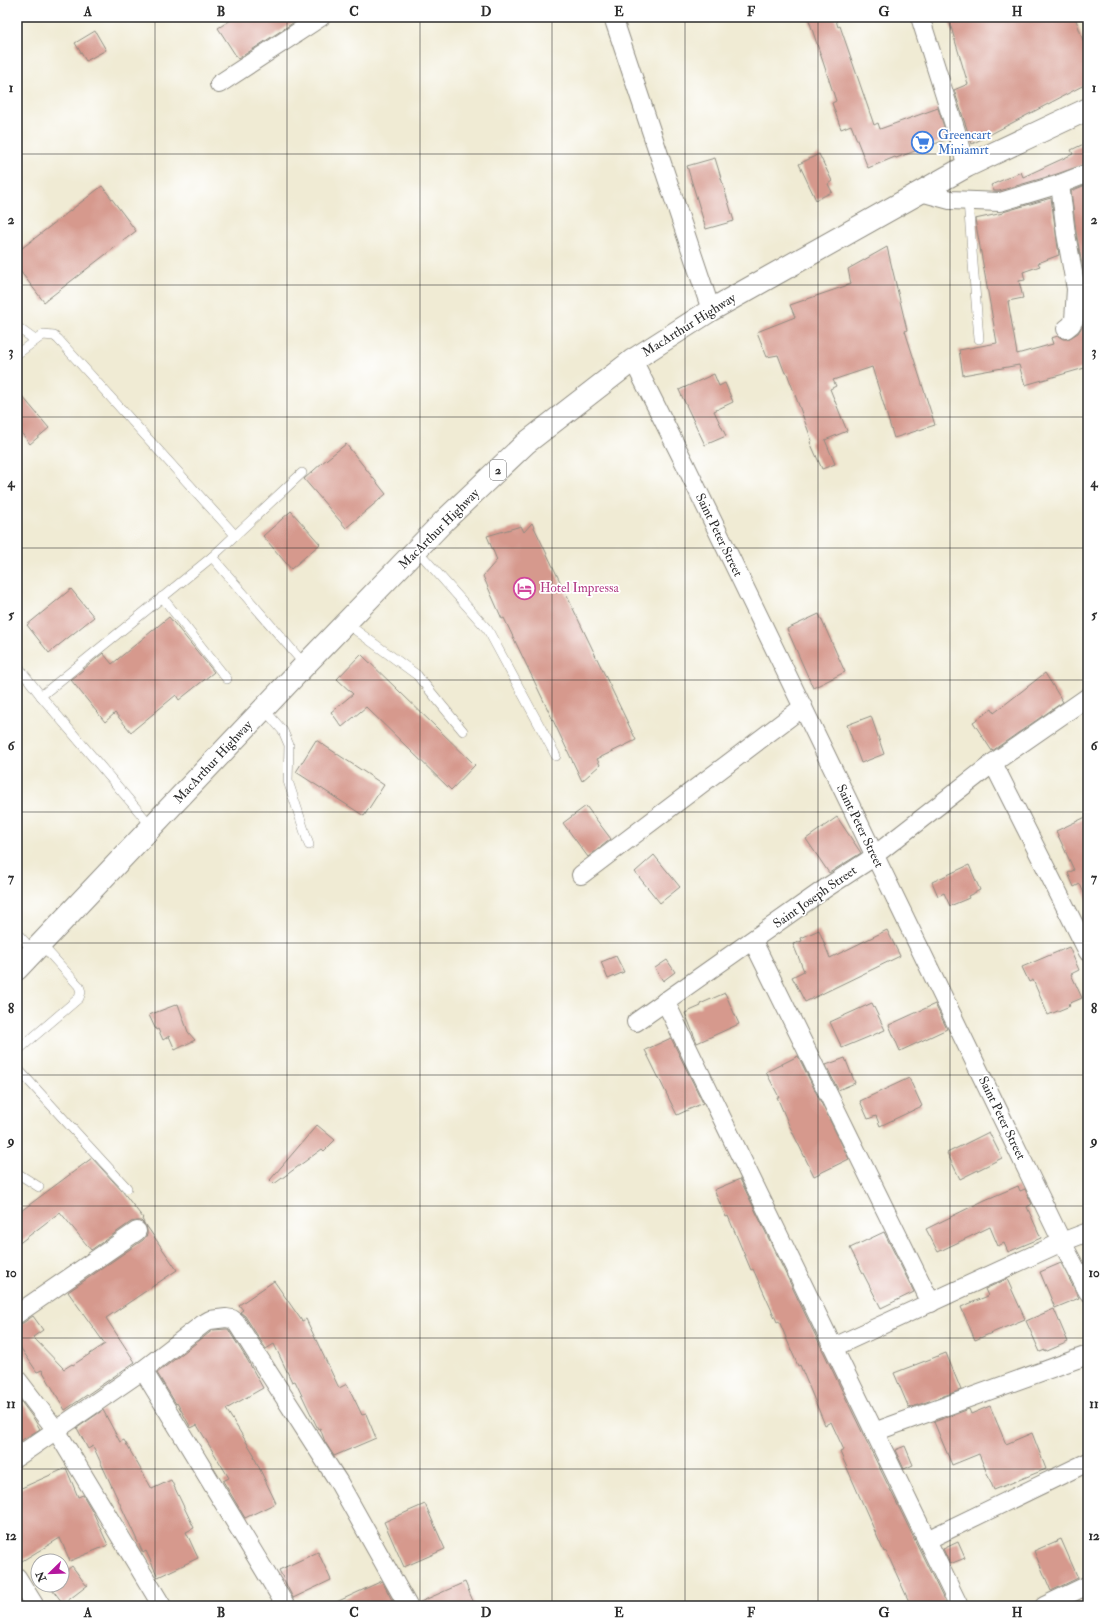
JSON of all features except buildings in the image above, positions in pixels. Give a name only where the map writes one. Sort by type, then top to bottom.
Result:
[{"type":"highway","name":"MacArthur Highway","points":[[17,969],[153,827],[263,708],[346,624],[445,520],[526,443],[633,360],[711,310],[967,166],[1088,109]]},
{"type":"street","points":[[219,84],[321,17]]},
{"type":"street","points":[[613,17],[711,310]]},
{"type":"street","points":[[920,17],[967,166]]},
{"type":"street","points":[[921,192],[950,200],[1000,202],[1060,184],[1088,173]]},
{"type":"street","points":[[1060,184],[1066,234],[1076,289],[1074,320],[1066,329]]},
{"type":"street","name":"Saint Peter Street","points":[[633,360],[1062,1242],[1088,1292]]},
{"type":"street","name":"Saint Joseph Street","points":[[636,1022],[753,941],[826,888],[874,856],[993,763],[1086,705]]},
{"type":"street","points":[[581,875],[803,707]]},
{"type":"street","points":[[993,763],[1088,952]]},
{"type":"street","points":[[753,941],[931,1303]]},
{"type":"street","points":[[665,1002],[959,1606]]},
{"type":"street","points":[[17,1314],[137,1231]]},
{"type":"street","points":[[834,1347],[1062,1242],[1088,1232]]},
{"type":"street","points":[[17,1457],[143,1370],[210,1320],[226,1318],[232,1319],[236,1322],[338,1480],[408,1606]]},
{"type":"street","points":[[874,1432],[1088,1355]]},
{"type":"street","points":[[143,1370],[286,1606]]},
{"type":"street","points":[[17,1379],[56,1430],[162,1606]]},
{"type":"street","points":[[927,1540],[1088,1462]]},
{"type":"street","points":[[17,1577],[35,1606]]},
{"type":"street","points":[[1044,1606],[1088,1584]]},
{"type":"lane","points":[[968,201],[979,339]]},
{"type":"lane","points":[[17,327],[35,340]]},
{"type":"lane","points":[[17,354],[43,335],[58,338],[235,535]]},
{"type":"lane","points":[[40,696],[212,557],[302,473]]},
{"type":"lane","points":[[417,550],[488,630],[556,756]]},
{"type":"lane","points":[[212,557],[305,665]]},
{"type":"lane","points":[[162,597],[227,679]]},
{"type":"lane","points":[[346,624],[417,675],[462,731]]},
{"type":"lane","points":[[17,665],[40,696],[153,827]]},
{"type":"lane","points":[[263,708],[283,731],[289,745],[288,780],[309,845]]},
{"type":"lane","points":[[17,933],[37,948],[79,986],[81,992],[79,998],[17,1051]]},
{"type":"lane","points":[[17,1068],[127,1188]]},
{"type":"lane","points":[[17,1173],[39,1187]]},
{"type":"place","name":"Greencart Miniamrt","points":[[922,142]]},
{"type":"place","name":"Hotel Impressa","points":[[524,588]]}]
